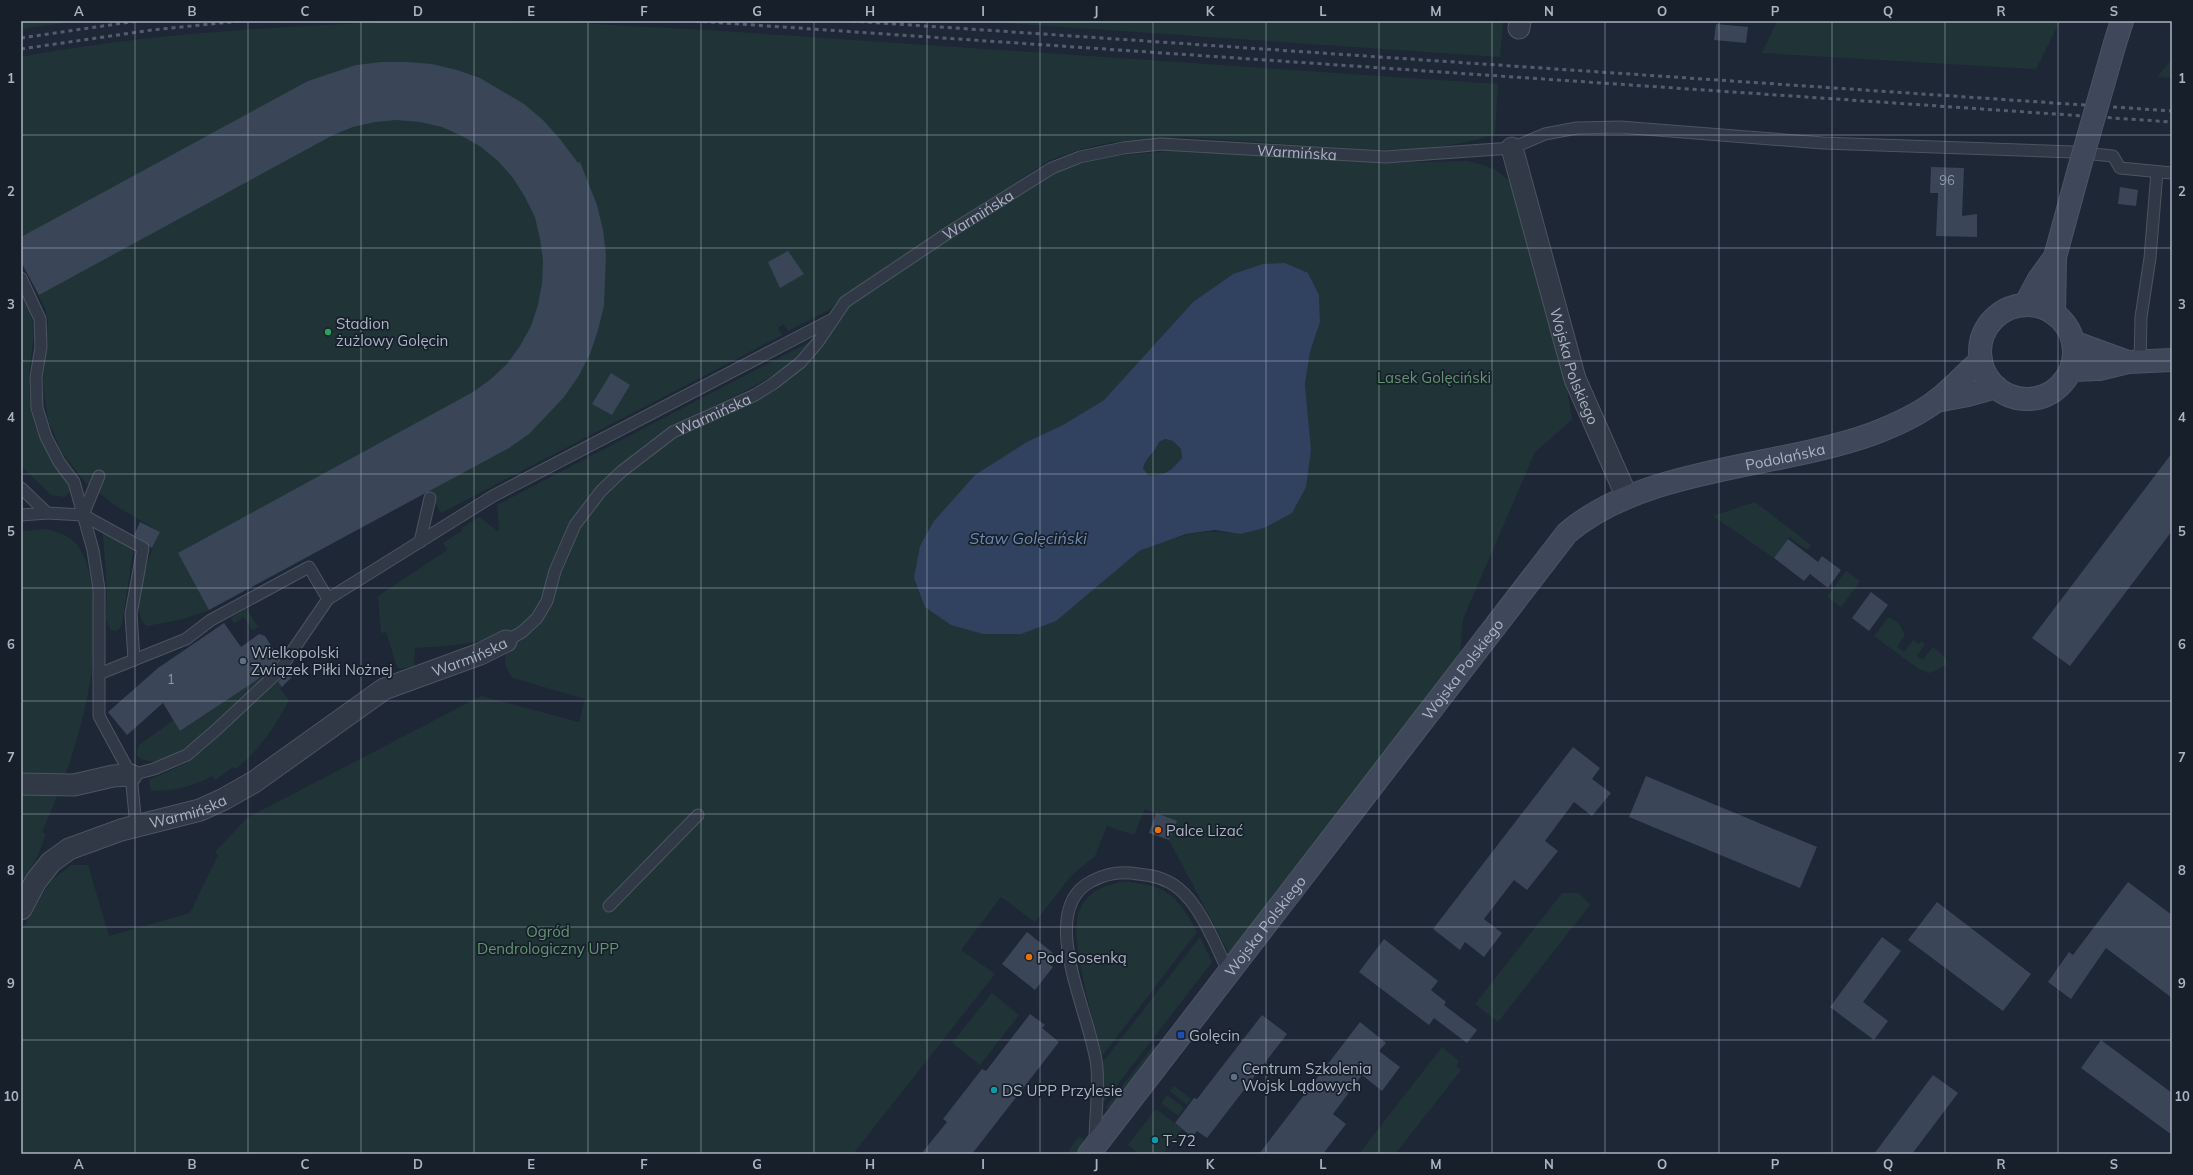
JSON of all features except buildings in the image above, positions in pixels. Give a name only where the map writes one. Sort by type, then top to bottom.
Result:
[{"type":"street","points":[[2054,314],[2055,257],[2122,21]]},
{"type":"street","name":"Wojska Polskiego","points":[[1092,1150],[1567,533],[1584,519],[1628,497],[1575,379],[1512,148]]},
{"type":"street","points":[[2026,305],[2039,279],[2055,257]]},
{"type":"street","points":[[2026,305],[2041,307],[2054,314],[2066,326],[2073,342],[2074,356],[2071,370],[2064,381],[2055,390],[2038,398],[2019,398],[2007,395],[1989,380],[1981,360],[1980,347],[1984,333],[1991,322],[2001,313],[2013,307],[2026,305]]},
{"type":"street","points":[[2073,342],[2134,363]]},
{"type":"street","name":"Podolańska","points":[[1628,497],[1661,486],[1837,444],[1872,434],[1899,422],[1936,401],[1981,360]]},
{"type":"street","points":[[2071,370],[2099,369],[2134,363],[2172,360]]},
{"type":"street","name":"Podolańska","points":[[1936,401],[1968,395],[1996,387]]},
{"type":"street","name":"Warmińska","points":[[21,909],[36,881],[51,862],[69,849],[88,841],[136,826],[200,810],[224,799],[254,782],[384,689],[480,654],[506,641]]},
{"type":"street","points":[[21,784],[74,785],[113,776],[131,775]]},
{"type":"lane","name":"Warmińska","points":[[506,641],[522,632],[537,618],[547,602],[554,571],[575,525],[601,491],[622,471],[673,432],[755,395],[774,383],[801,362],[818,342],[845,302],[948,233],[1052,168],[1080,157],[1123,148],[1161,144],[1385,157],[1512,148],[1545,134],[1577,128],[1620,127],[1823,143],[2074,152],[2113,156],[2120,168],[2157,172]]},
{"type":"lane","points":[[2134,363],[2150,258],[2157,172],[2172,173]]},
{"type":"lane","points":[[21,278],[40,319],[41,347],[36,377],[37,408],[46,437],[59,462],[74,482],[93,550],[99,589],[99,716],[131,775],[136,826]]},
{"type":"lane","points":[[131,775],[154,769],[187,755],[216,730],[278,672],[328,599],[493,496],[832,320]]},
{"type":"lane","points":[[83,515],[99,476]]},
{"type":"lane","points":[[21,488],[47,513]]},
{"type":"lane","points":[[420,542],[430,498]]},
{"type":"lane","points":[[21,516],[47,513],[83,515],[143,548],[131,614],[134,660]]},
{"type":"lane","points":[[99,674],[186,639],[211,620],[309,567],[328,599]]},
{"type":"lane","points":[[609,906],[698,815]]},
{"type":"lane","points":[[1092,1150],[1097,1067],[1073,978],[1067,939],[1067,916],[1071,900],[1083,885],[1106,874],[1122,872],[1139,874],[1168,882],[1178,888],[1192,902],[1229,973]]},
{"type":"green space","points":[[21,21],[77,21],[21,29]]},
{"type":"green space","points":[[406,21],[575,23],[722,31],[1498,84],[1495,134],[1452,145],[1379,150],[1179,137],[1113,142],[1081,149],[1050,160],[841,297],[831,309],[788,331],[784,324],[778,328],[782,335],[441,513],[428,491],[209,610],[183,619],[147,626],[141,618],[139,608],[140,594],[146,566],[160,532],[116,506],[84,481],[62,453],[48,420],[43,384],[48,321],[45,308],[21,262],[21,57],[116,42],[212,32]]},
{"type":"green space","points":[[977,21],[1503,21],[1500,57]]},
{"type":"green space","points":[[1777,21],[2060,21],[2036,69],[1762,53]]},
{"type":"green space","points":[[2172,59],[2172,78],[2157,77]]},
{"type":"green space","points":[[1180,150],[1218,151],[1378,163],[1467,161],[1496,170],[1512,183],[1566,383],[1572,420],[1535,452],[1463,619],[1460,656],[1230,955],[1169,840],[1176,821],[1145,809],[1134,835],[1107,826],[1095,856],[1071,876],[1035,922],[1001,897],[961,950],[995,974],[853,1154],[21,1154],[21,931],[51,881],[71,865],[88,865],[109,936],[190,913],[218,855],[215,852],[247,818],[481,696],[579,722],[585,699],[513,678],[506,667],[505,657],[507,648],[526,636],[539,624],[546,614],[566,556],[578,532],[613,487],[636,466],[686,431],[713,415],[796,372],[827,340],[848,305],[950,237],[1055,172],[1115,156]],"holes":[[[1308,273],[1319,296],[1320,322],[1310,352],[1305,384],[1311,450],[1240,534],[1225,532],[1199,533],[1177,537],[1139,551],[1063,425],[1104,400],[1193,302],[1233,274]]]},
{"type":"green space","points":[[21,292],[31,316],[33,327],[29,383],[29,398],[32,412],[35,425],[46,451],[69,486],[70,491],[65,497],[51,495],[21,466]]},
{"type":"green space","points":[[815,339],[796,358],[774,374],[751,388],[678,424],[654,438],[633,455],[595,498],[572,521],[561,540],[554,557],[538,606],[523,624],[512,631],[486,640],[456,645],[415,648],[414,666],[401,669],[397,667],[386,632],[381,633],[378,596],[447,550],[443,543],[463,530],[462,528],[479,517],[499,532],[497,505]]},
{"type":"green space","points":[[1165,439],[1173,441],[1181,449],[1182,458],[1175,466],[1163,474],[1148,475],[1143,468],[1144,464],[1159,442]]},
{"type":"green space","points":[[1755,502],[1811,545],[1807,550],[1789,537],[1774,558],[1713,516]]},
{"type":"green space","points":[[46,529],[71,539],[79,548],[85,559],[91,582],[94,614],[94,646],[91,678],[76,742],[66,773],[42,832],[46,834],[37,857],[21,886],[21,531]]},
{"type":"green space","points":[[103,532],[131,547],[133,552],[122,624],[119,629],[115,631],[110,629],[106,619],[107,592]]},
{"type":"green space","points":[[1846,571],[1860,581],[1841,607],[1827,597]]},
{"type":"green space","points":[[246,608],[258,627],[252,630],[244,617],[234,623],[231,618]]},
{"type":"green space","points":[[1889,617],[1899,624],[1905,635],[1897,647],[1904,652],[1913,640],[1919,644],[1921,641],[1925,644],[1917,656],[1923,660],[1933,647],[1946,658],[1946,665],[1930,673],[1919,669],[1874,636]]},
{"type":"green space","points":[[274,668],[205,733],[175,754],[163,760],[157,761],[146,760],[137,756],[137,750],[140,744],[174,720],[181,731]]},
{"type":"green space","points":[[276,680],[282,687],[280,689],[289,700],[260,745],[236,769],[233,767],[215,780],[212,776],[183,788],[151,791],[149,780],[187,763],[204,750]]},
{"type":"green space","points":[[1121,882],[1148,885],[1168,894],[1176,900],[1183,909],[1197,932],[1102,1056],[1084,984],[1077,944],[1076,928],[1078,915],[1084,902],[1089,896],[1100,889]]},
{"type":"green space","points":[[1562,893],[1579,893],[1590,905],[1498,1022],[1475,1004]]},
{"type":"green space","points":[[1200,937],[1212,962],[1104,1102],[1103,1062]]},
{"type":"green space","points":[[992,993],[1019,1015],[980,1065],[952,1043]]},
{"type":"green space","points":[[1154,1045],[1159,1047],[1120,1099],[1107,1109],[1106,1107]]},
{"type":"green space","points":[[1442,1047],[1459,1061],[1456,1066],[1461,1070],[1395,1154],[1359,1154]]},
{"type":"green space","points":[[1174,1086],[1191,1099],[1187,1105],[1170,1091]]},
{"type":"green space","points":[[1167,1095],[1184,1108],[1178,1116],[1161,1103]]},
{"type":"green space","points":[[1156,1109],[1182,1129],[1163,1154],[1140,1154],[1128,1145]]},
{"type":"green space","points":[[1078,1137],[1083,1138],[1084,1144],[1079,1154],[1067,1154]]},
{"type":"water","name":"Staw Golęciński","points":[[1285,263],[1308,273],[1319,295],[1320,322],[1310,352],[1305,384],[1311,450],[1306,487],[1292,513],[1264,528],[1240,534],[1215,530],[1186,534],[1139,551],[1056,621],[1021,634],[983,634],[951,625],[925,607],[914,578],[920,546],[934,521],[975,475],[1027,442],[1063,425],[1104,400],[1193,302],[1233,274],[1263,264]],"holes":[[[1165,439],[1173,441],[1181,449],[1182,458],[1167,472],[1159,475],[1148,475],[1143,468],[1159,442]]]},
{"type":"railway","points":[[21,38],[137,21]]},
{"type":"railway","points":[[21,49],[152,30],[240,21]]},
{"type":"railway","points":[[695,21],[2172,122]]},
{"type":"railway","points":[[852,21],[2172,111]]},
{"type":"place","name":"Stadion żużlowy Golęcin","points":[[328,332]]},
{"type":"place","name":"Wielkopolski Związek Piłki Nożnej","points":[[243,661]]},
{"type":"place","name":"Palce Lizać","points":[[1158,830]]},
{"type":"place","name":"Pod Sosenką","points":[[1029,957]]},
{"type":"place","name":"Golęcin","points":[[1181,1035]]},
{"type":"place","name":"Centrum Szkolenia Wojsk Lądowych","points":[[1234,1077]]},
{"type":"place","name":"DS UPP Przylesie","points":[[994,1090]]},
{"type":"place","name":"T-72","points":[[1155,1140]]},
{"type":"park label","name":"Lasek Golęciński","points":[[1434,377]]},
{"type":"park label","name":"Ogród Dendrologiczny UPP","points":[[548,940]]}]
